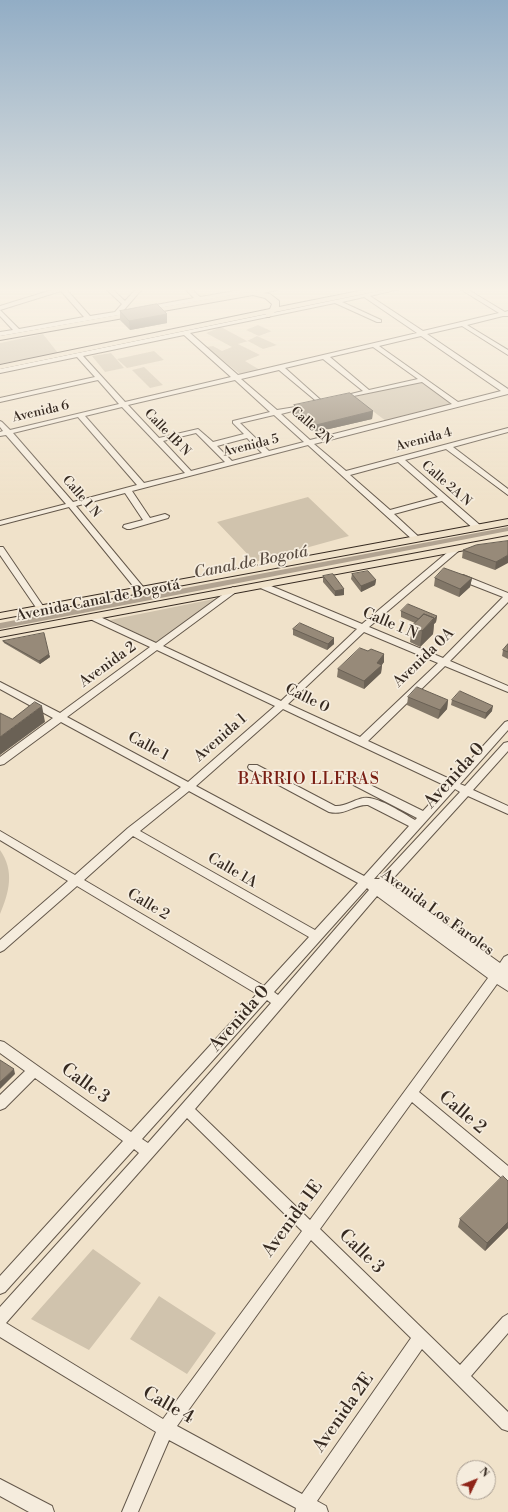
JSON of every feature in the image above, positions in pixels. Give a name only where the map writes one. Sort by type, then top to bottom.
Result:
[{"type":"main road","points":[[0,367],[37,360]]},
{"type":"main road","name":"Avenida Canal de Bogotá","points":[[0,616],[508,522]]},
{"type":"main road","name":"Avenida Canal de Bogotá","points":[[0,634],[508,539]]},
{"type":"street","points":[[0,371],[56,360]]},
{"type":"street","name":"Calle 1B N","points":[[83,360],[190,474]]},
{"type":"street","name":"Calle 2N","points":[[216,360],[418,539]]},
{"type":"street","name":"Avenida 6","points":[[4,433],[316,360]]},
{"type":"street","points":[[329,360],[368,392]]},
{"type":"street","points":[[395,360],[457,404]]},
{"type":"street","points":[[461,360],[507,391]]},
{"type":"street","points":[[281,368],[327,401]]},
{"type":"street","points":[[0,400],[99,378]]},
{"type":"street","points":[[268,454],[235,422],[423,380]]},
{"type":"street","name":"Avenida 5","points":[[0,523],[507,391]]},
{"type":"street","points":[[80,415],[142,486]]},
{"type":"street","name":"Calle 1 N","points":[[0,423],[4,433],[70,504],[142,590]]},
{"type":"street","name":"Avenida 4","points":[[345,474],[508,430]]},
{"type":"street","points":[[158,440],[198,431],[230,464]]},
{"type":"street","points":[[499,432],[508,439]]},
{"type":"street","points":[[212,445],[249,435]]},
{"type":"street","points":[[447,446],[508,493]]},
{"type":"street","name":"Calle 2A N","points":[[399,459],[478,528]]},
{"type":"street","points":[[127,490],[148,521]]},
{"type":"street","points":[[389,513],[444,498]]},
{"type":"street","points":[[127,527],[165,516]]},
{"type":"street","points":[[0,548],[41,609]]},
{"type":"street","name":"Avenida 1","points":[[0,947],[132,831],[189,786],[283,704],[363,628],[443,570],[458,548]]},
{"type":"street","points":[[443,570],[508,596]]},
{"type":"street","name":"Calle 1 N","points":[[261,585],[508,689]]},
{"type":"street","name":"Avenida 2","points":[[0,762],[233,590]]},
{"type":"street","name":"Avenida 0A","points":[[361,742],[444,662],[508,596]]},
{"type":"street","name":"Calle 0","points":[[93,617],[283,704],[508,810]]},
{"type":"street","name":"Calle 1","points":[[0,685],[366,882]]},
{"type":"street","name":"Avenida 0","points":[[0,1287],[508,724]]},
{"type":"street","name":"Avenida 0","points":[[0,1318],[187,1109],[379,887],[508,745]]},
{"type":"street","points":[[253,767],[339,811],[364,800],[421,821]]},
{"type":"street","points":[[346,776],[421,821]]},
{"type":"street","name":"Calle 1A","points":[[132,831],[317,936]]},
{"type":"street","name":"Calle 2","points":[[0,835],[280,1002]]},
{"type":"street","name":"Avenida Los Faroles","points":[[366,882],[379,887],[503,970],[508,986]]},
{"type":"street","name":"Avenida 1E","points":[[130,1512],[165,1429],[310,1229],[503,970]]},
{"type":"street","name":"Calle 3","points":[[0,1046],[149,1152]]},
{"type":"street","points":[[0,1104],[34,1071]]},
{"type":"street","name":"Calle 2","points":[[411,1093],[508,1175]]},
{"type":"street","name":"Calle 3","points":[[187,1109],[508,1423]]},
{"type":"street","points":[[460,1376],[508,1322]]},
{"type":"street","name":"Calle 4","points":[[0,1328],[165,1429],[304,1508],[320,1512]]},
{"type":"street","name":"Avenida 2E","points":[[304,1508],[421,1337]]},
{"type":"street","points":[[0,1486],[46,1512]]},
{"type":"shaded area","points":[[0,360],[23,360],[0,364]]},
{"type":"shaded area","points":[[95,360],[117,360],[124,368],[105,372]]},
{"type":"shaded area","points":[[118,360],[164,360],[127,368]]},
{"type":"shaded area","points":[[222,360],[249,360],[245,361],[260,370],[240,374]]},
{"type":"shaded area","points":[[144,367],[163,385],[150,388],[132,370]]},
{"type":"shaded area","points":[[422,381],[454,405],[386,421],[354,397]]},
{"type":"shaded area","points":[[308,497],[349,536],[255,562],[217,522]]},
{"type":"shaded area","points":[[224,597],[159,644],[110,620]]},
{"type":"shaded area","points":[[0,850],[8,866],[9,882],[6,898],[0,914]]},
{"type":"shaded area","points":[[93,1249],[141,1283],[89,1350],[31,1319]]},
{"type":"shaded area","points":[[159,1296],[216,1333],[187,1374],[130,1339]]},
{"type":"building","points":[[350,393],[373,411],[316,425],[294,405]]},
{"type":"building","points":[[508,541],[508,555],[496,562],[463,550],[476,545]]},
{"type":"building","points":[[444,568],[472,578],[460,589],[435,578]]},
{"type":"building","points":[[368,571],[376,580],[361,586],[352,574]]},
{"type":"building","points":[[333,574],[344,589],[335,591],[323,576]]},
{"type":"building","points":[[408,604],[437,616],[432,621],[434,618],[424,614],[419,619],[401,611]]},
{"type":"building","points":[[424,614],[434,618],[422,631],[412,626]]},
{"type":"building","points":[[300,623],[334,638],[328,644],[293,629]]},
{"type":"building","points":[[44,633],[49,654],[39,661],[3,641]]},
{"type":"building","points":[[508,644],[508,652],[503,650]]},
{"type":"building","points":[[360,648],[368,651],[371,649],[384,654],[377,663],[382,665],[364,681],[338,669]]},
{"type":"building","points":[[417,687],[448,700],[440,710],[408,697]]},
{"type":"building","points":[[460,691],[493,706],[486,713],[452,700]]},
{"type":"building","points":[[35,702],[42,706],[0,737],[0,713],[12,719]]},
{"type":"building","points":[[0,1060],[14,1069],[0,1082]]},
{"type":"building","points":[[503,1176],[508,1181],[508,1222],[487,1243],[460,1219]]},
{"type":"waterway","name":"Canal de Bogotá","points":[[0,626],[508,529]]},
{"type":"district","name":"BARRIO LLERAS","points":[[309,780]]}]
